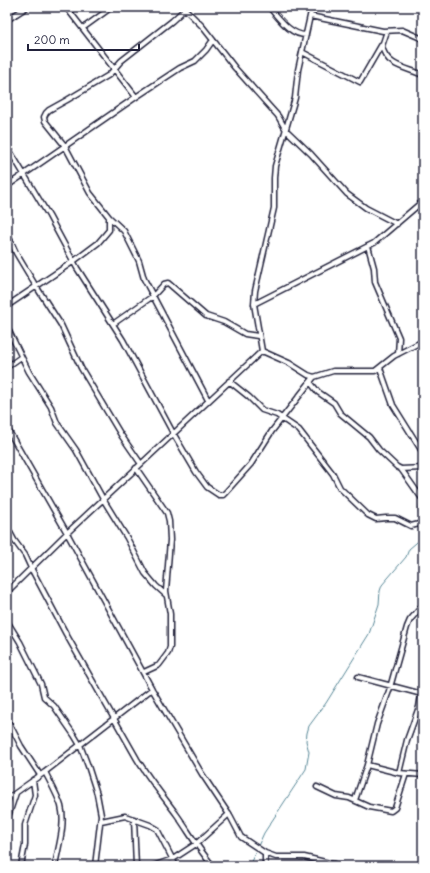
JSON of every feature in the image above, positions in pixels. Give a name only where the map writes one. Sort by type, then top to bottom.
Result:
[{"type":"street","points":[[7,20],[26,7]]},
{"type":"street","points":[[66,7],[136,97]]},
{"type":"street","points":[[83,28],[112,7]]},
{"type":"street","points":[[269,7],[293,32],[299,35],[306,35]]},
{"type":"street","points":[[262,351],[258,336],[254,304],[260,267],[274,208],[275,166],[279,148],[295,98],[297,76],[312,7]]},
{"type":"street","points":[[208,400],[144,279],[139,261],[125,233],[87,189],[65,146],[45,121],[44,114],[106,77],[121,61],[172,21],[184,8],[202,26],[235,68],[278,116],[286,130],[311,154],[347,194],[366,208],[397,224]]},
{"type":"street","points":[[310,16],[387,31],[402,30],[423,39]]},
{"type":"street","points":[[302,52],[360,82],[382,44],[387,31]]},
{"type":"street","points":[[7,186],[136,97],[180,68],[195,61],[213,40]]},
{"type":"street","points":[[382,44],[384,52],[396,65],[423,75]]},
{"type":"street","points":[[7,146],[86,283],[127,347],[173,433],[196,472],[214,493],[221,495],[226,492],[251,464],[282,418],[314,377],[330,372],[375,371],[398,354],[423,341]]},
{"type":"street","points":[[254,304],[374,243],[423,201]]},
{"type":"street","points":[[7,306],[96,245],[110,228],[110,217]]},
{"type":"street","points":[[7,233],[16,253],[61,325],[81,368],[121,435],[141,464]]},
{"type":"street","points":[[368,246],[374,268],[376,284],[399,338],[398,354]]},
{"type":"street","points":[[113,324],[153,296],[164,284],[169,284],[206,316],[224,322],[245,334],[258,336]]},
{"type":"street","points":[[7,326],[21,357],[51,407],[57,423],[76,450],[128,538],[146,576],[166,595]]},
{"type":"street","points":[[262,351],[285,361],[314,377]]},
{"type":"street","points":[[7,592],[67,533],[262,351]]},
{"type":"street","points":[[7,367],[21,357]]},
{"type":"street","points":[[380,368],[393,405],[423,453]]},
{"type":"street","points":[[229,381],[262,410],[276,414],[299,430],[333,474],[342,491],[368,515],[376,519],[395,518],[411,526],[423,523]]},
{"type":"street","points":[[310,382],[318,392],[334,403],[340,413],[369,438],[394,465],[401,469],[423,501],[423,514]]},
{"type":"street","points":[[7,428],[67,533],[152,689],[205,779],[229,814],[240,837],[265,854],[276,857],[304,857],[342,866]]},
{"type":"street","points":[[136,468],[167,512],[169,518],[170,546],[166,595],[170,614],[169,650],[159,665],[144,672]]},
{"type":"street","points":[[401,469],[423,468]]},
{"type":"street","points":[[7,527],[23,552],[114,719],[149,779],[213,866]]},
{"type":"street","points":[[355,800],[391,686],[407,627],[410,620],[423,605]]},
{"type":"street","points":[[7,621],[20,642],[41,684],[44,698],[52,704],[60,714],[80,745],[99,802],[101,821],[95,866]]},
{"type":"street","points":[[358,677],[422,694]]},
{"type":"street","points":[[399,773],[407,740],[419,707],[423,683]]},
{"type":"street","points":[[7,799],[45,772],[152,689]]},
{"type":"street","points":[[7,718],[21,746],[40,775]]},
{"type":"street","points":[[367,764],[399,773],[423,776]]},
{"type":"street","points":[[45,772],[62,809],[62,823],[55,866]]},
{"type":"street","points":[[317,787],[336,796],[355,800],[371,808],[393,811],[406,774]]},
{"type":"street","points":[[21,866],[25,845],[25,825],[35,795],[32,780]]},
{"type":"street","points":[[7,820],[16,792]]},
{"type":"street","points":[[153,866],[173,859],[196,844],[229,814]]},
{"type":"street","points":[[101,821],[121,816],[155,827],[176,866]]},
{"type":"street","points":[[134,819],[136,866]]},
{"type":"street","points":[[265,854],[265,866]]},
{"type":"waterway","points":[[258,846],[264,833],[306,769],[309,752],[306,741],[309,726],[326,703],[369,634],[379,604],[382,585],[406,557],[409,549],[423,537]]},
{"type":"waterway","points":[[249,866],[256,851]]}]
